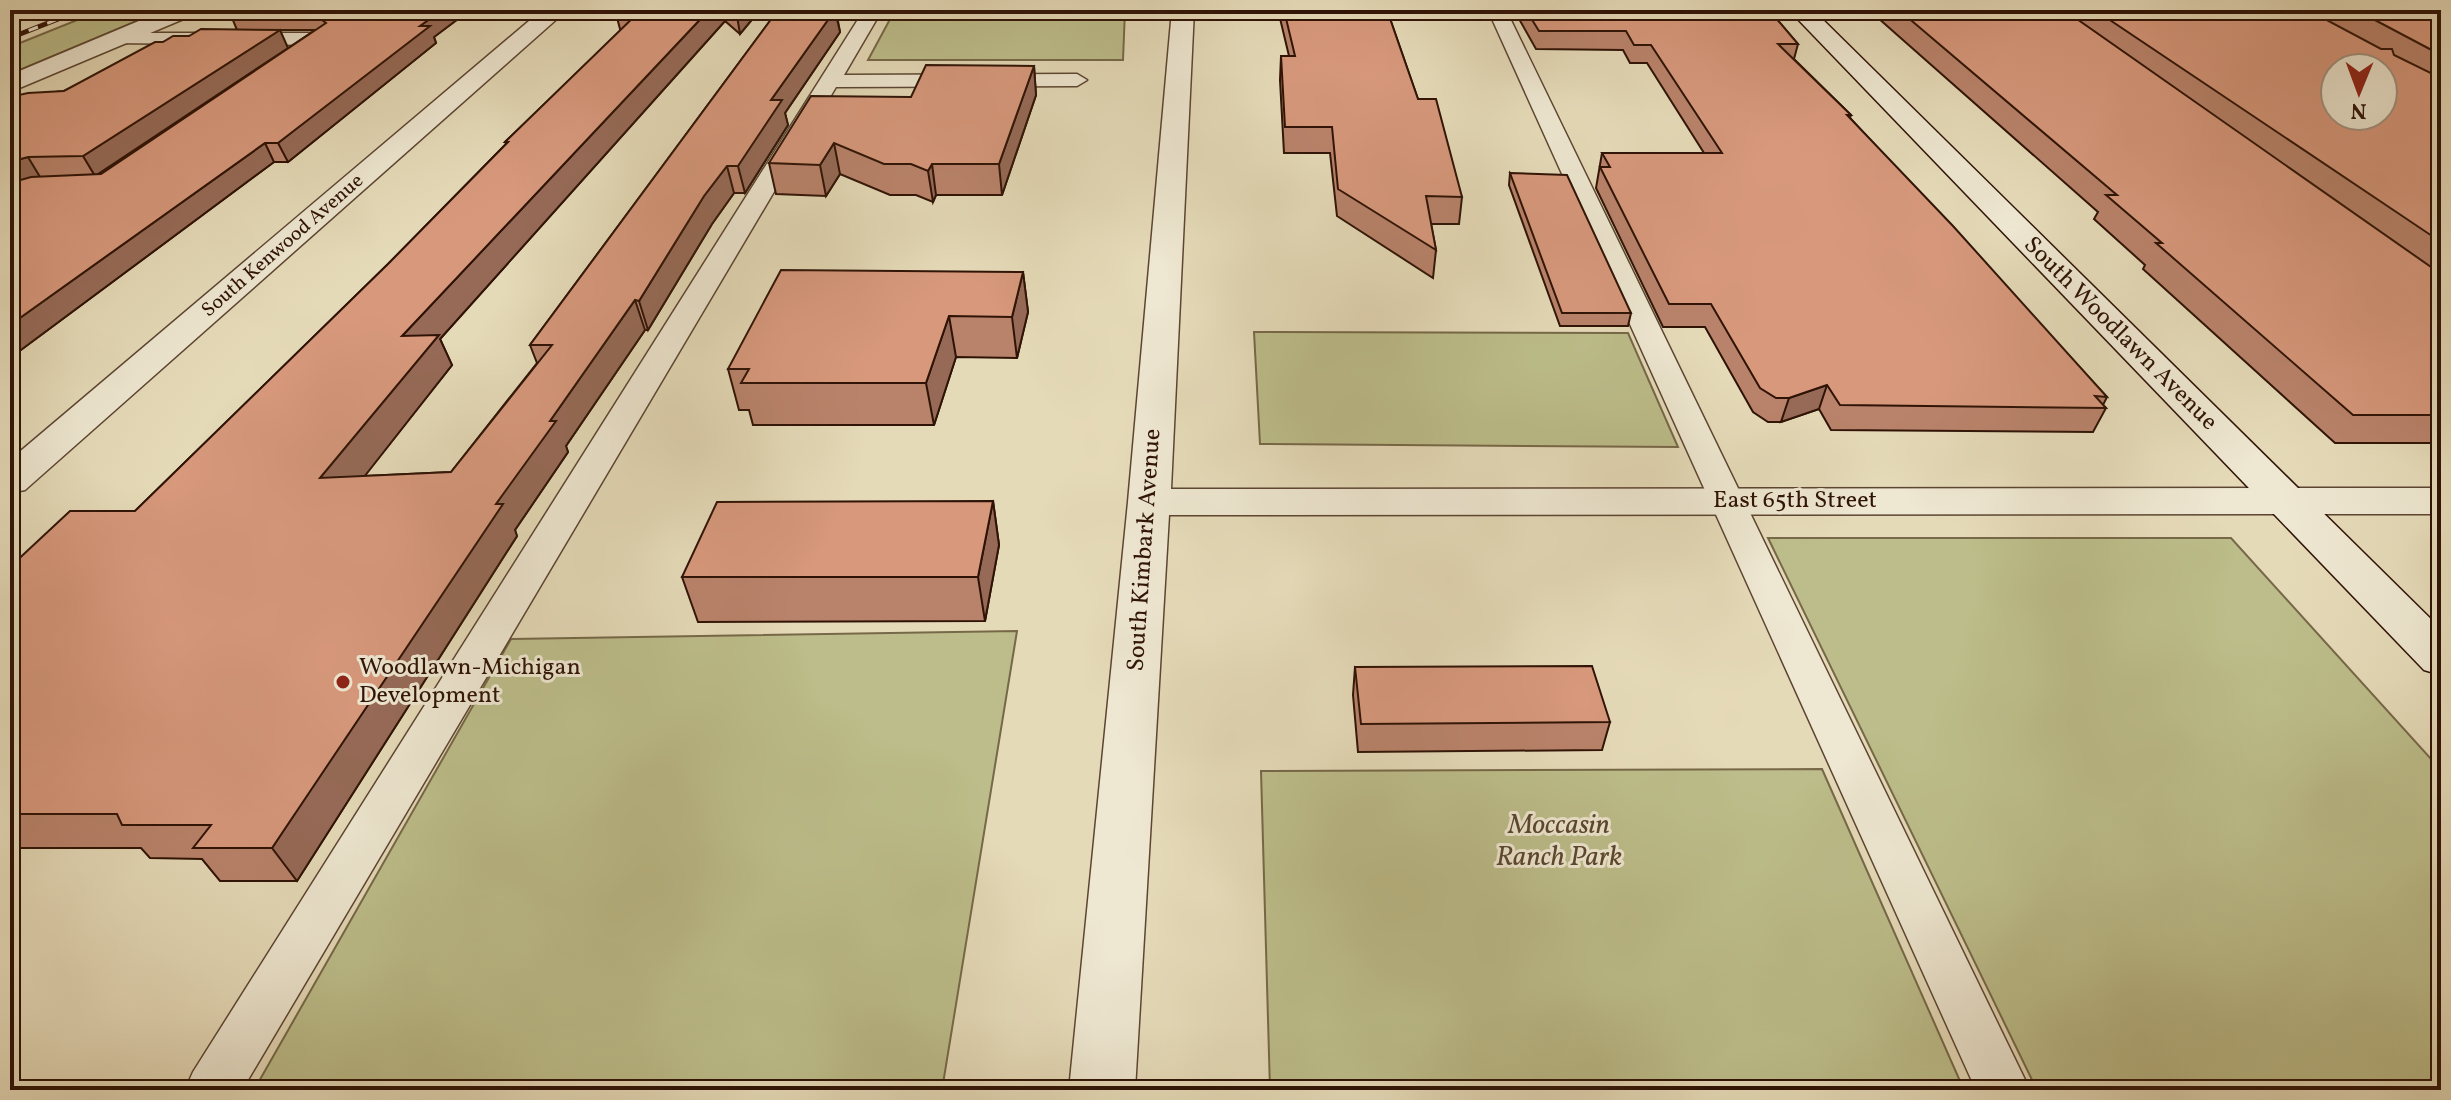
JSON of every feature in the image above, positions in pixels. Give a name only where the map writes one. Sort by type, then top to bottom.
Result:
[{"type":"street","points":[[10,84],[185,10]]},
{"type":"street","name":"South Kenwood Avenue","points":[[10,481],[556,10]]},
{"type":"street","name":"South Kimbark Avenue","points":[[1102,1090],[1149,502],[1183,10]]},
{"type":"street","name":"South Woodlawn Avenue","points":[[1800,10],[2441,658]]},
{"type":"street","name":"East 65th Street","points":[[1149,502],[2441,501]]},
{"type":"lane","points":[[212,1090],[873,10]]},
{"type":"lane","points":[[1497,10],[2003,1090]]},
{"type":"lane","points":[[117,39],[320,39],[282,64]]},
{"type":"lane","points":[[830,81],[1077,80]]},
{"type":"green space","points":[[102,10],[163,10],[10,74],[10,47]]},
{"type":"green space","points":[[895,10],[1125,10],[1123,60],[868,60]]},
{"type":"green space","points":[[1254,332],[1628,333],[1678,447],[1260,444]]},
{"type":"green space","points":[[1768,538],[2231,538],[2441,770],[2441,1090],[2037,1090]]},
{"type":"green space","points":[[1017,631],[942,1090],[254,1090],[511,639]]},
{"type":"green space","name":"Moccasin Ranch Park","points":[[1822,769],[1964,1090],[1270,1090],[1261,771]]},
{"type":"building","points":[[235,10],[442,10],[420,26],[430,26],[278,143],[265,143],[10,325],[10,183],[31,177],[101,174],[326,23],[313,13],[230,13]]},
{"type":"building","points":[[641,10],[709,10],[402,336],[439,335],[320,478],[451,472],[552,345],[530,345],[778,10],[835,10],[771,100],[782,100],[738,166],[727,166],[704,196],[639,301],[635,300],[550,421],[556,421],[496,504],[503,504],[272,848],[193,848],[211,825],[122,825],[117,814],[10,814],[10,567],[70,511],[135,511],[388,264],[508,142],[505,142]]},
{"type":"building","points":[[1284,10],[1387,10],[1418,99],[1436,99],[1462,197],[1426,196],[1436,250],[1338,189],[1332,127],[1285,127],[1281,56],[1295,56]]},
{"type":"building","points":[[1526,10],[1769,10],[1798,44],[1778,44],[1851,115],[1847,115],[1953,226],[2107,397],[2095,396],[2106,408],[1840,405],[1827,385],[1789,398],[1776,398],[1760,388],[1711,304],[1669,304],[1600,167],[1610,167],[1602,153],[1722,153],[1651,45],[1634,45],[1626,31],[1539,31]]},
{"type":"building","points":[[1899,10],[2064,10],[2441,274],[2441,415],[2353,415],[2156,243],[2162,243],[2106,195],[2117,195]]},
{"type":"building","points":[[2095,10],[2308,10],[2381,49],[2392,49],[2393,52],[2319,52],[2319,132],[2399,132],[2399,57],[2441,78],[2441,242]]},
{"type":"building","points":[[2356,10],[2441,10],[2441,55]]},
{"type":"building","points":[[201,29],[280,30],[83,156],[28,157],[10,162],[10,97],[64,91],[155,42],[163,42],[173,36],[189,36]]},
{"type":"building","points":[[926,65],[1034,66],[999,164],[932,164],[928,171],[911,164],[884,164],[834,143],[820,165],[769,163],[811,96],[911,97]]},
{"type":"building","points":[[1510,173],[1567,175],[1631,313],[1562,313]]},
{"type":"building","points":[[781,270],[1023,272],[1012,317],[949,316],[926,383],[741,383],[749,369],[728,369]]},
{"type":"building","points":[[993,501],[978,577],[682,577],[717,502]]},
{"type":"building","points":[[1592,666],[1610,722],[1361,724],[1355,667]]},
{"type":"railway","points":[[10,23],[43,10]]},
{"type":"railway","points":[[10,38],[81,10]]},
{"type":"place","name":"Woodlawn-Michigan Development","points":[[343,682]]}]
